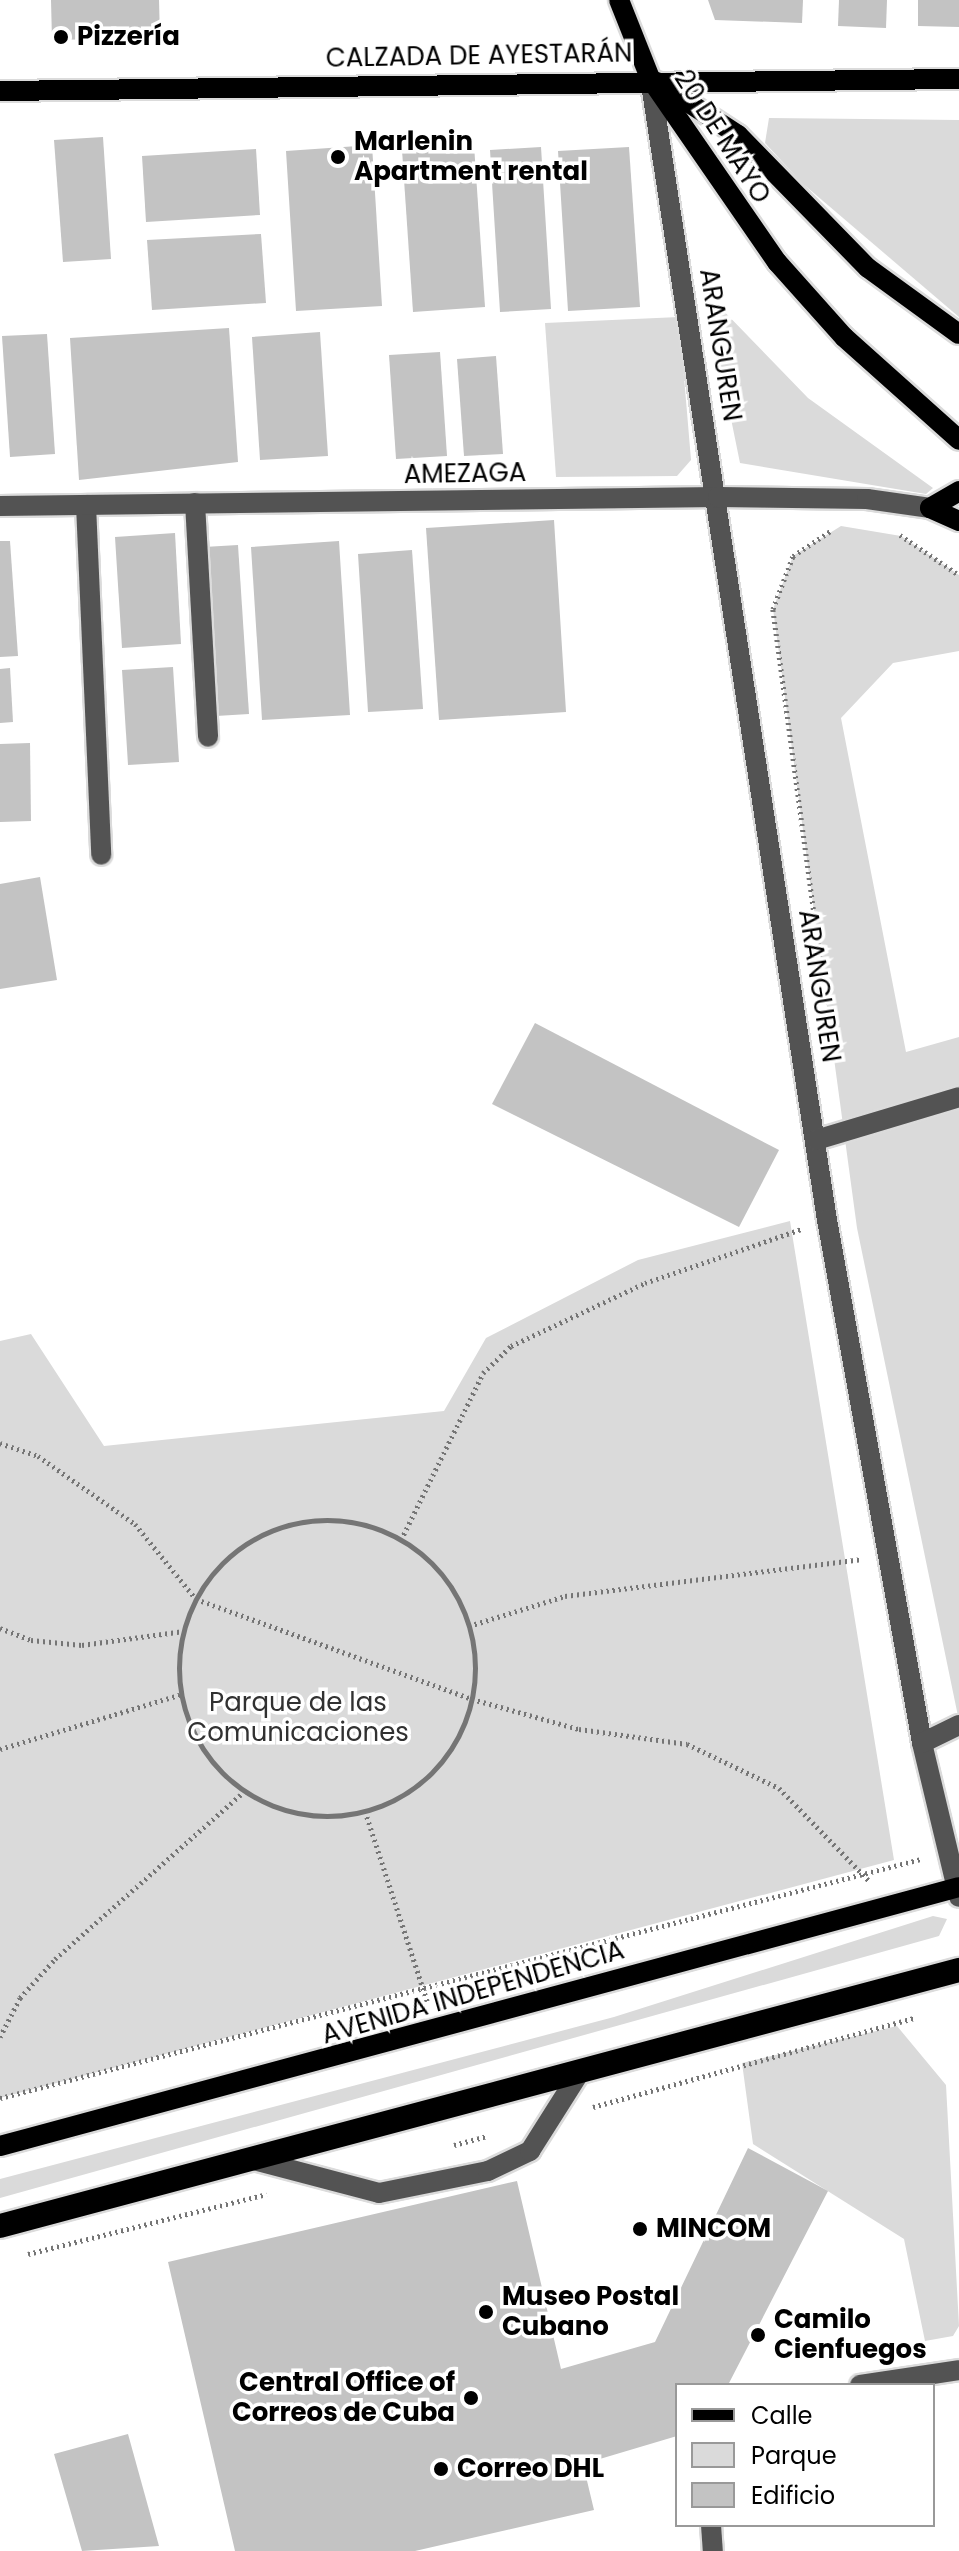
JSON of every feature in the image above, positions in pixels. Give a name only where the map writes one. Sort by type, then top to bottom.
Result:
[{"type":"highway","points":[[0,2226],[959,1970]]},
{"type":"main road","points":[[619,0],[650,78]]},
{"type":"main road","name":"CALZADA DE AYESTARÁN","points":[[0,91],[650,78],[959,79]]},
{"type":"main road","name":"20 DE MAYO","points":[[650,78],[738,135],[868,268],[959,334]]},
{"type":"main road","name":"20 DE MAYO","points":[[650,78],[777,262],[844,337],[959,440]]},
{"type":"main road","points":[[930,508],[959,491]]},
{"type":"main road","points":[[930,508],[959,521]]},
{"type":"main road","name":"AVENIDA INDEPENDENCIA","points":[[0,2146],[436,2033],[882,1907],[958,1891]]},
{"type":"street","name":"ARANGUREN","points":[[650,78],[718,497],[827,1220],[886,1559],[945,1852],[958,1891]]},
{"type":"street","name":"AMEZAGA","points":[[0,506],[718,497],[867,499],[930,508]]},
{"type":"street","points":[[195,503],[208,737]]},
{"type":"street","points":[[86,505],[101,855]]},
{"type":"street","points":[[816,1140],[959,1097]]},
{"type":"street","points":[[922,1743],[959,1725]]},
{"type":"street","points":[[250,2160],[379,2193],[447,2182],[518,2160],[550,2119],[580,2072]]},
{"type":"street","points":[[873,2383],[959,2370]]},
{"type":"street","points":[[711,2527],[713,2551]]},
{"type":"path","points":[[829,1021],[773,609],[793,556],[841,526]]},
{"type":"path","points":[[890,532],[959,575]]},
{"type":"path","points":[[401,1540],[483,1373],[511,1346],[645,1283],[827,1220]]},
{"type":"path","points":[[0,1443],[38,1456],[135,1524],[196,1599],[472,1699],[579,1729],[687,1744],[779,1788],[867,1875],[882,1907]]},
{"type":"path","points":[[343,1520],[401,1540],[443,1577],[469,1626],[472,1699],[455,1743],[426,1779],[365,1811],[303,1814],[245,1791],[204,1749],[182,1694],[184,1631],[196,1599],[232,1553],[285,1526],[343,1520]]},
{"type":"path","points":[[469,1626],[565,1596],[886,1559]]},
{"type":"path","points":[[0,1628],[31,1640],[82,1645],[184,1631]]},
{"type":"path","points":[[0,1749],[182,1694]]},
{"type":"path","points":[[0,2037],[20,1998],[55,1959],[245,1791]]},
{"type":"path","points":[[365,1811],[436,2033]]},
{"type":"path","points":[[0,2098],[867,1875],[945,1852]]},
{"type":"path","points":[[550,2119],[929,2014]]},
{"type":"path","points":[[446,2147],[491,2135]]},
{"type":"path","points":[[15,2258],[327,2179]]},
{"type":"green space","points":[[769,118],[959,120],[959,317],[802,183],[765,143]]},
{"type":"green space","points":[[715,302],[808,398],[933,488],[926,494],[740,463],[708,306]]},
{"type":"green space","points":[[679,317],[691,460],[677,476],[556,477],[545,323]]},
{"type":"green space","points":[[841,526],[901,536],[959,575],[959,651],[893,663],[841,718],[906,1052],[959,1037],[959,1721],[857,1228],[773,609],[793,556]]},
{"type":"green space","name":"Parque de las Comunicaciones","points":[[790,1221],[894,1860],[0,2098],[0,1341],[31,1334],[104,1446],[444,1411],[486,1338],[638,1260]]},
{"type":"green space","points":[[933,1916],[947,1919],[939,1936],[0,2198],[0,2179],[614,2017]]},
{"type":"green space","points":[[897,2026],[946,2085],[959,2326],[953,2336],[925,2341],[904,2239],[753,2144],[742,2063]]},
{"type":"building","points":[[51,0],[159,0],[160,38],[52,40]]},
{"type":"building","points":[[708,0],[803,0],[802,23],[715,20]]},
{"type":"building","points":[[839,0],[887,0],[886,28],[838,26]]},
{"type":"building","points":[[918,0],[959,0],[959,27],[918,26]]},
{"type":"building","points":[[103,137],[111,259],[63,262],[54,140]]},
{"type":"building","points":[[372,145],[382,306],[296,311],[286,151]]},
{"type":"building","points":[[474,145],[485,307],[413,312],[402,150]]},
{"type":"building","points":[[541,147],[551,309],[500,312],[490,150]]},
{"type":"building","points":[[629,147],[640,307],[568,311],[558,151]]},
{"type":"building","points":[[256,149],[260,215],[146,222],[142,156]]},
{"type":"building","points":[[261,234],[266,303],[152,310],[147,240]]},
{"type":"building","points":[[229,328],[238,462],[79,480],[70,338]]},
{"type":"building","points":[[320,332],[328,456],[260,460],[252,337]]},
{"type":"building","points":[[47,334],[55,454],[10,457],[2,336]]},
{"type":"building","points":[[440,352],[447,456],[396,459],[389,355]]},
{"type":"building","points":[[496,356],[503,454],[464,456],[457,359]]},
{"type":"building","points":[[554,520],[566,712],[439,720],[426,528]]},
{"type":"building","points":[[175,533],[181,644],[122,648],[115,537]]},
{"type":"building","points":[[0,541],[10,541],[18,656],[0,657]]},
{"type":"building","points":[[339,541],[350,715],[262,720],[251,547]]},
{"type":"building","points":[[238,545],[249,714],[216,716],[204,547]]},
{"type":"building","points":[[412,550],[423,709],[368,712],[358,554]]},
{"type":"building","points":[[173,667],[179,762],[128,765],[122,670]]},
{"type":"building","points":[[10,668],[13,722],[0,723],[0,669]]},
{"type":"building","points":[[30,743],[31,821],[0,822],[0,744]]},
{"type":"building","points":[[40,877],[57,980],[0,989],[0,884]]},
{"type":"building","points":[[535,1023],[779,1150],[739,1227],[492,1104]]},
{"type":"building","points":[[748,2148],[828,2191],[729,2383],[675,2383],[675,2437],[583,2464],[594,2510],[415,2551],[235,2551],[168,2262],[517,2181],[561,2369],[655,2342]]},
{"type":"building","points":[[128,2434],[159,2546],[82,2551],[54,2454]]},
{"type":"place","name":"Pizzería","points":[[61,37]]},
{"type":"place","name":"Marlenin Apartment rental","points":[[338,157]]},
{"type":"place","name":"MINCOM","points":[[640,2229]]},
{"type":"place","name":"Museo Postal Cubano","points":[[486,2312]]},
{"type":"place","name":"Camilo Cienfuegos","points":[[758,2335]]},
{"type":"place","name":"Central Office of Correos de Cuba","points":[[471,2398]]},
{"type":"place","name":"Correo DHL","points":[[441,2469]]}]
